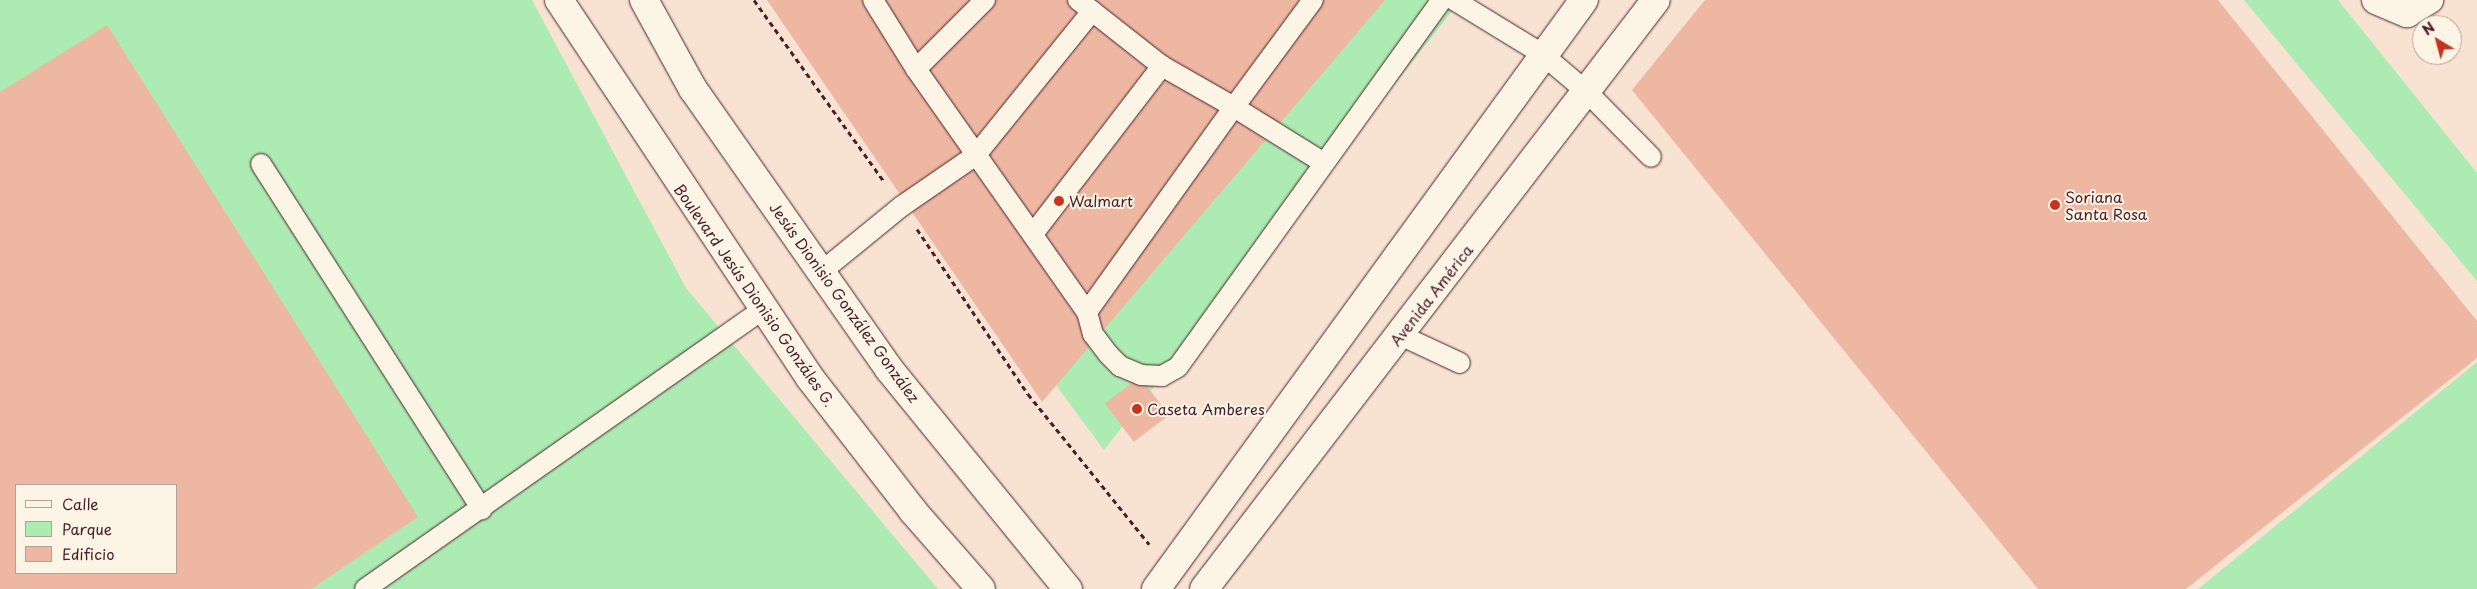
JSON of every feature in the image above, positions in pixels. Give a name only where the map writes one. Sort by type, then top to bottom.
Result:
[{"type":"main road","name":"Jesús Dionisio González González","points":[[644,0],[693,89],[889,369],[1068,589]]},
{"type":"main road","points":[[1163,579],[1542,54],[1584,0]]},
{"type":"main road","name":"Avenida América","points":[[1204,589],[1656,0]]},
{"type":"main road","points":[[2376,0],[2407,13],[2424,4]]},
{"type":"main road","name":"Boulevard Jesús Dionisio Gonzáles G.","points":[[562,6],[762,310],[810,378],[907,503],[981,589]]},
{"type":"lane","points":[[873,0],[916,69],[1087,312],[1093,334],[1120,366],[1141,375],[1162,376],[1178,367],[1442,0]]},
{"type":"lane","points":[[916,69],[984,0]]},
{"type":"lane","points":[[1087,312],[1313,0]]},
{"type":"lane","points":[[1454,0],[1542,54],[1587,92],[1650,157]]},
{"type":"lane","points":[[822,272],[902,206],[976,155],[1085,5],[1162,66],[1234,107],[1324,163]]},
{"type":"lane","points":[[1033,234],[1162,66]]},
{"type":"lane","points":[[262,164],[482,509]]},
{"type":"lane","points":[[364,589],[482,509],[762,310]]},
{"type":"lane","points":[[1400,335],[1460,363]]},
{"type":"path","points":[[754,0],[902,206],[1028,394],[1163,579]]},
{"type":"green space","points":[[0,0],[532,0],[686,288],[938,589],[0,589]]},
{"type":"green space","name":"Walmart","points":[[771,0],[1461,0],[1104,450]]},
{"type":"green space","points":[[2244,0],[2338,0],[2477,173],[2477,281]]},
{"type":"green space","points":[[2477,362],[2477,589],[2198,589]]},
{"type":"building","name":"Walmart","points":[[767,0],[1385,0],[1042,402]]},
{"type":"building","name":"Soriana Santa Rosa","points":[[1705,0],[2218,0],[2477,321],[2477,358],[2186,589],[2038,589],[1632,90]]},
{"type":"building","points":[[107,25],[418,517],[311,589],[0,589],[0,92]]},
{"type":"building","name":"Caseta Amberes","points":[[1140,377],[1169,415],[1134,442],[1105,403]]},
{"type":"place","name":"Walmart","points":[[1059,201]]},
{"type":"place","name":"Soriana Santa Rosa","points":[[2055,205]]},
{"type":"place","name":"Caseta Amberes","points":[[1137,409]]}]
